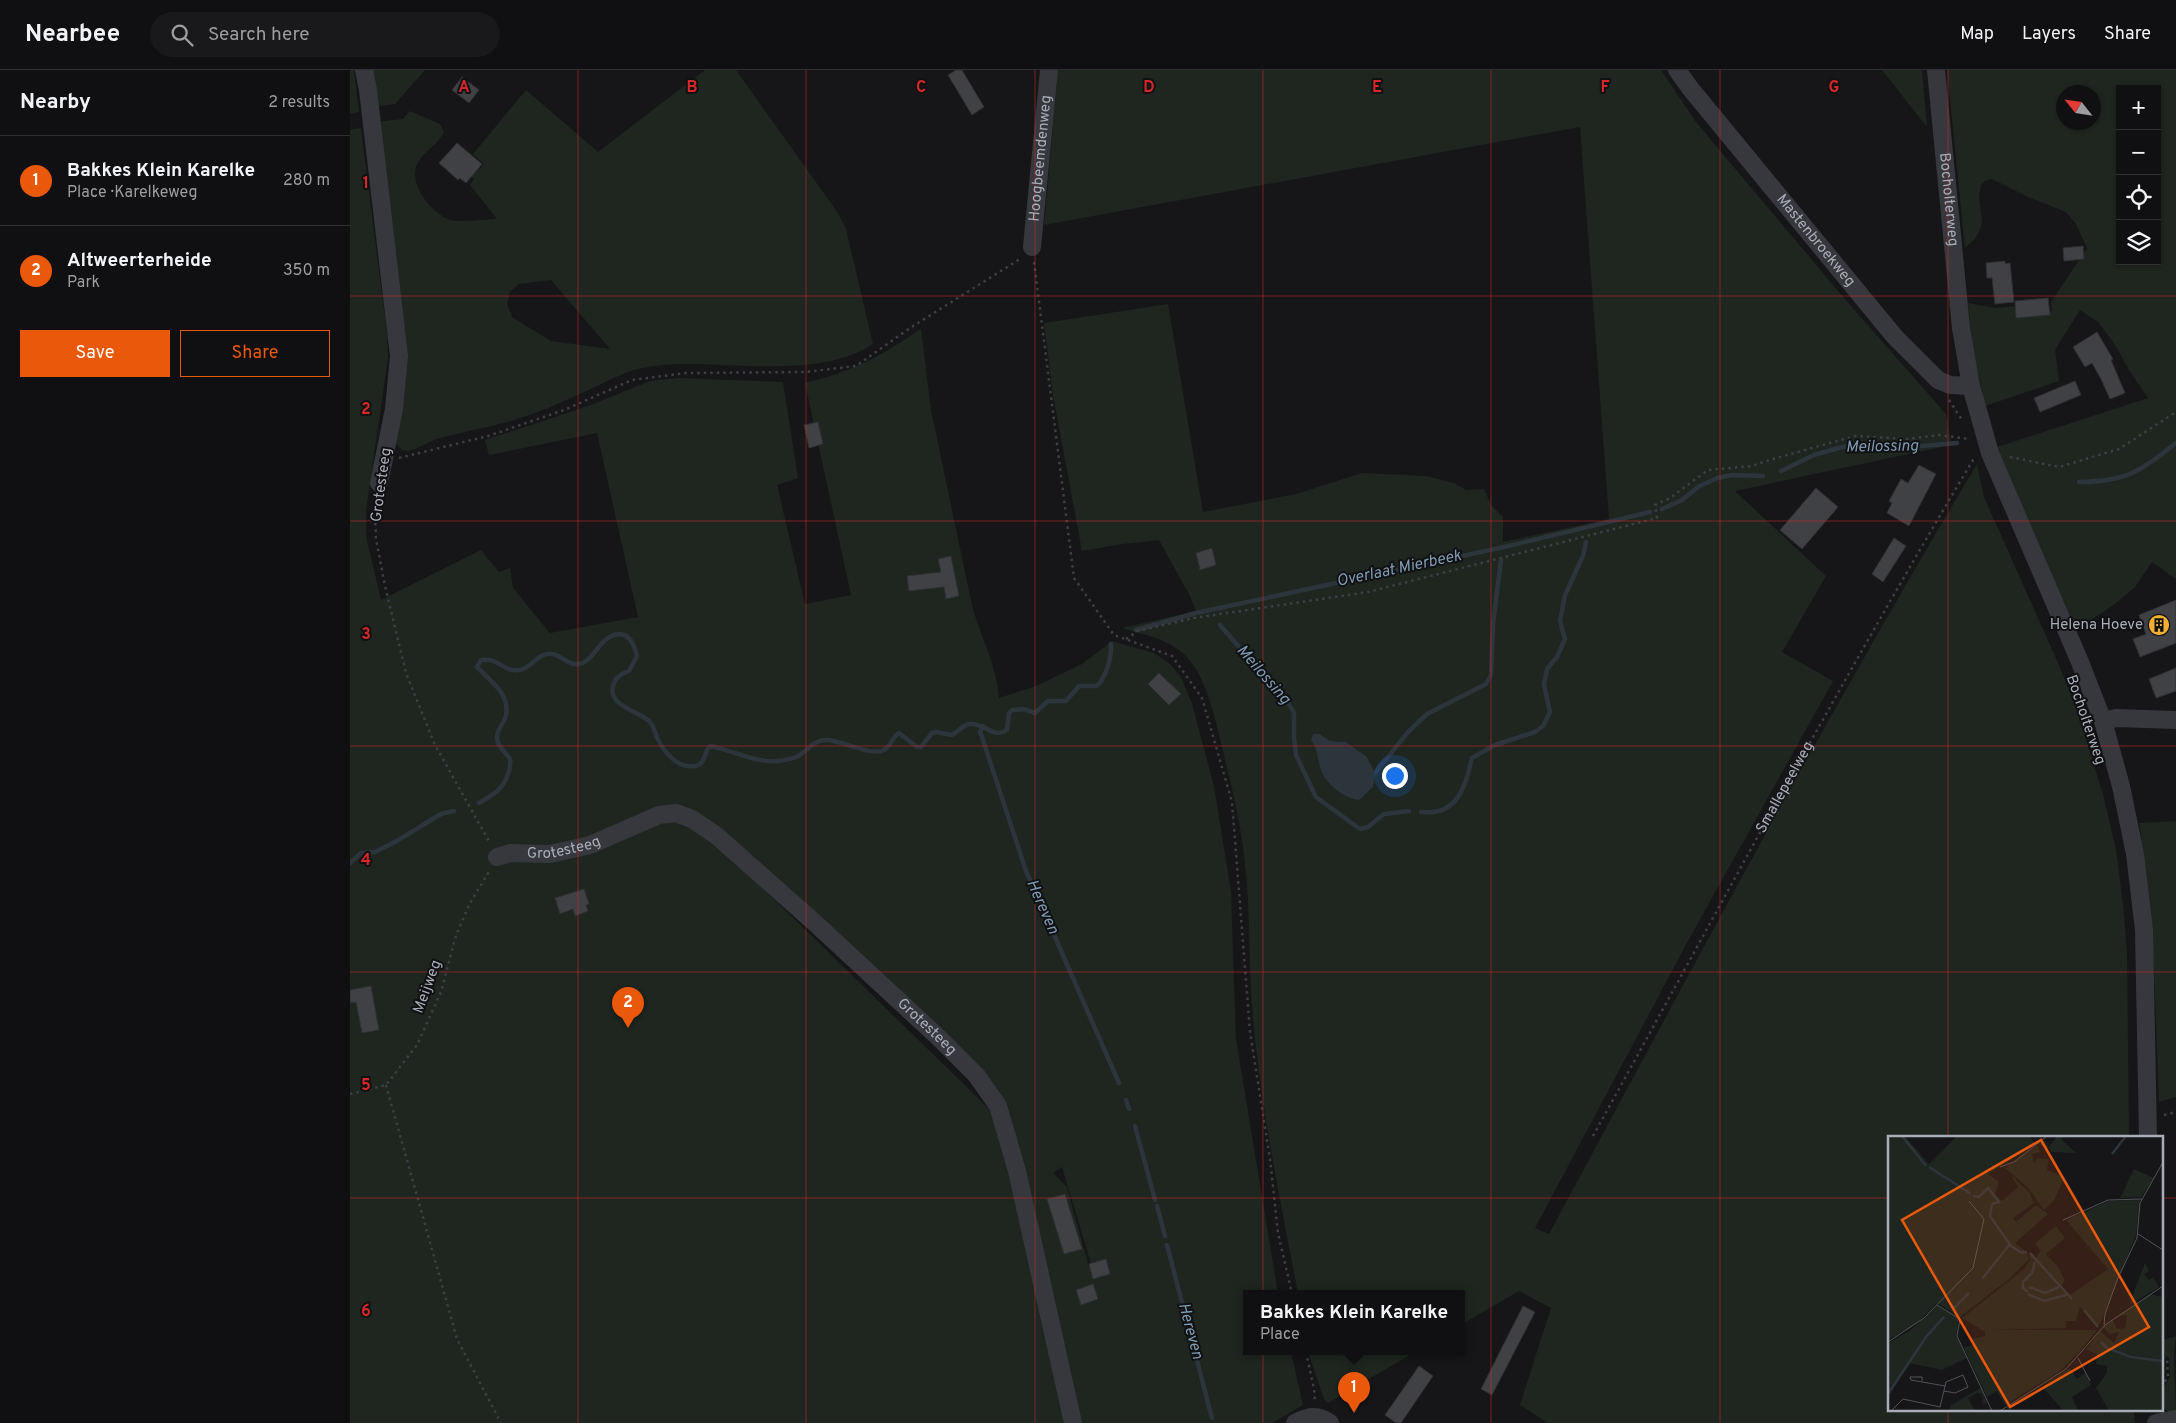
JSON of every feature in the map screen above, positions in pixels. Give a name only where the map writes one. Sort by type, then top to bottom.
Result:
[{"type":"street","name":"Grotesteeg","points":[[364,70],[368,90],[399,356],[394,409],[379,483]]},
{"type":"street","name":"Hoogbeemdenweg","points":[[1032,247],[1049,70]]},
{"type":"street","name":"Mastenbroekweg","points":[[1677,70],[1895,337],[1938,380],[1950,385]]},
{"type":"street","name":"Bocholterweg","points":[[1936,70],[1961,328],[1980,455],[2080,662],[2103,721],[2121,786],[2136,854],[2144,930],[2148,1136]]},
{"type":"street","points":[[1950,385],[1971,386]]},
{"type":"street","points":[[2103,721],[2116,718],[2176,720]]},
{"type":"street","name":"Grotesteeg","points":[[497,857],[510,854],[550,854],[590,845],[659,815],[676,813],[692,819],[717,836],[938,1036],[977,1076],[998,1106],[1017,1171],[1073,1423]]},
{"type":"street","points":[[2155,1410],[2155,1423],[2176,1419]]},
{"type":"street","points":[[1295,1423],[1304,1418],[1323,1420]]},
{"type":"path","points":[[384,462],[488,436],[564,410],[632,380],[686,373],[805,372],[856,366],[910,328],[1017,263],[1032,247]]},
{"type":"path","points":[[1032,247],[1074,578],[1114,635],[1172,656],[1202,698],[1232,802],[1250,1032],[1270,1159],[1278,1233],[1291,1290]]},
{"type":"path","points":[[1950,385],[1949,402],[1964,422]]},
{"type":"path","points":[[1980,455],[2059,467],[2119,449],[2176,412]]},
{"type":"path","points":[[1967,431],[1972,446]]},
{"type":"path","points":[[1125,639],[1138,631],[1194,618],[1368,592],[1657,518],[1655,504],[1670,498],[1708,470],[1752,466],[1855,436],[1906,440],[1939,435],[1970,439]]},
{"type":"path","name":"Smallepeelweg","points":[[1593,1136],[1904,576],[1973,460],[1980,455]]},
{"type":"path","name":"Grotesteeg","points":[[379,483],[375,512],[376,539],[384,586],[406,673],[435,745],[473,809],[497,857]]},
{"type":"path","name":"Meijweg","points":[[386,1085],[417,1045],[441,992],[456,935],[470,903],[497,857]]},
{"type":"path","points":[[350,1094],[386,1085],[457,1338],[501,1423]]},
{"type":"path","points":[[1307,1355],[1323,1420]]},
{"type":"path","points":[[2164,1358],[2167,1360],[2168,1377],[2164,1382]]},
{"type":"shaded area","points":[[350,70],[354,70],[359,112],[350,114]]},
{"type":"shaded area","points":[[367,70],[425,70],[395,104],[372,107]]},
{"type":"shaded area","points":[[705,70],[736,70],[838,213],[846,229],[873,344],[854,354],[811,364],[764,366],[678,364],[643,368],[625,373],[521,418],[437,439],[409,451],[402,450],[394,441],[401,392],[374,122],[403,119],[410,111],[440,124],[444,132],[419,161],[415,178],[428,204],[435,211],[454,221],[497,219],[470,185],[474,179],[466,173],[472,166],[479,170],[484,164],[473,154],[526,90],[598,152]],"holes":[[[551,280],[610,349],[551,341],[512,317],[507,304],[510,292],[519,284]]]},
{"type":"shaded area","points":[[1058,70],[1661,70],[1696,122],[1844,298],[1946,414],[1951,445],[1735,491],[1826,576],[1782,652],[1833,681],[1688,941],[1535,1228],[1549,1234],[1812,750],[1977,464],[1984,497],[2059,665],[2078,713],[2104,798],[2116,850],[2127,953],[2129,1136],[1888,1136],[1888,1410],[2134,1410],[2135,1423],[1548,1423],[1520,1405],[1551,1308],[1519,1291],[1465,1322],[1465,1290],[1297,1290],[1261,1087],[1251,998],[1248,896],[1242,842],[1233,792],[1216,722],[1206,689],[1196,669],[1181,652],[1164,641],[1122,628],[1196,611],[1190,596],[1159,540],[1082,551],[1053,395],[1044,323],[1168,304],[1203,512],[1296,494],[1362,473],[1427,476],[1454,483],[1466,490],[1484,489],[1491,505],[1503,517],[1503,542],[1609,519],[1580,127],[1044,225]],"holes":[[[1320,734],[1330,741],[1346,742],[1317,757]]]},
{"type":"shaded area","points":[[1882,70],[1922,70],[1927,127]]},
{"type":"shaded area","points":[[1947,70],[2176,70],[2176,579],[2152,562],[2135,587],[2115,604],[2076,630],[1997,447],[2148,398],[2114,343],[2098,322],[2080,310],[2055,350],[2059,381],[1985,406],[1972,344],[1968,303],[1996,308],[2016,306],[2017,314],[2052,311],[2051,302],[2087,248],[2076,224],[2066,212],[2028,197],[1992,179],[1985,181],[1981,185],[1979,196],[1982,222],[1975,239],[1965,248]]},
{"type":"shaded area","points":[[361,128],[387,333],[388,358],[366,511],[366,536],[381,600],[481,550],[499,572],[510,568],[513,588],[550,633],[638,617],[597,433],[489,455],[485,440],[591,405],[650,381],[678,378],[783,382],[798,478],[777,485],[805,604],[851,595],[805,383],[866,362],[921,329],[931,410],[973,610],[991,660],[999,698],[1036,686],[1082,664],[1112,641],[1154,653],[1169,663],[1181,677],[1192,704],[1214,786],[1231,892],[1236,1039],[1277,1290],[1243,1290],[1243,1355],[1292,1355],[1303,1405],[1272,1423],[350,1423],[350,130]],"holes":[[[744,870],[992,1088],[1011,1132]],[[1062,1167],[1092,1267],[1089,1267],[1067,1187],[1053,1173]]]},
{"type":"shaded area","points":[[1313,734],[1320,734],[1330,741],[1346,742],[1367,757],[1375,773],[1373,787],[1359,800],[1342,794],[1323,775],[1311,740]]},
{"type":"shaded area","points":[[2176,821],[2176,1097],[2159,1102],[2151,927],[2139,823]]},
{"type":"shaded area","points":[[2176,1336],[2174,1352],[2176,1411],[2169,1412],[2164,1408],[2164,1387],[2170,1377],[2169,1358],[2165,1356],[2164,1340]]},
{"type":"shaded area","points":[[1309,1355],[1410,1355],[1328,1403],[1324,1399]]},
{"type":"building","points":[[956,70],[962,70],[984,107],[972,115],[948,75]]},
{"type":"building","points":[[462,77],[479,90],[469,103],[452,90]]},
{"type":"building","points":[[457,143],[482,164],[466,183],[460,178],[458,180],[439,163]]},
{"type":"building","points":[[2083,246],[2084,259],[2064,261],[2063,248]]},
{"type":"building","points":[[2005,261],[2005,264],[2010,263],[2014,302],[1995,304],[1992,278],[1987,278],[1986,263]]},
{"type":"building","points":[[2048,298],[2050,315],[2016,318],[2015,301]]},
{"type":"building","points":[[2097,332],[2113,359],[2111,360],[2125,393],[2110,399],[2092,363],[2085,367],[2073,347]]},
{"type":"building","points":[[2075,381],[2081,395],[2040,412],[2034,398]]},
{"type":"building","points":[[818,422],[823,444],[809,448],[804,425]]},
{"type":"building","points":[[1919,465],[1936,474],[1909,526],[1887,513],[1892,503],[1889,501],[1901,479],[1908,483]]},
{"type":"building","points":[[1816,488],[1838,507],[1802,549],[1780,530]]},
{"type":"building","points":[[1894,538],[1906,546],[1883,582],[1872,574]]},
{"type":"building","points":[[1212,548],[1216,565],[1200,570],[1196,553]]},
{"type":"building","points":[[951,556],[959,596],[946,599],[944,587],[909,591],[907,576],[941,572],[938,559]]},
{"type":"building","name":"Helena Hoeve","points":[[2176,600],[2176,643],[2140,657],[2133,639],[2146,634],[2139,615]]},
{"type":"building","points":[[2176,668],[2176,691],[2156,698],[2149,679]]},
{"type":"building","points":[[1159,673],[1181,694],[1169,705],[1148,684]]},
{"type":"building","points":[[584,889],[589,904],[586,905],[588,911],[575,916],[573,909],[560,914],[555,898]]},
{"type":"building","points":[[371,986],[379,1030],[362,1033],[356,1002],[350,1003],[350,990]]},
{"type":"building","points":[[1065,1194],[1082,1249],[1064,1254],[1047,1199]]},
{"type":"building","points":[[1106,1259],[1110,1274],[1093,1279],[1089,1264]]},
{"type":"building","points":[[1093,1284],[1098,1299],[1081,1305],[1076,1290]]},
{"type":"building","points":[[1523,1306],[1535,1312],[1492,1395],[1481,1389]]},
{"type":"building","points":[[1419,1366],[1433,1376],[1401,1423],[1396,1423],[1385,1415]]},
{"type":"waterway","name":"Meilossing","points":[[1781,471],[1814,455],[1842,447],[1869,445],[1910,447],[1957,443]]},
{"type":"waterway","name":"Meilossing","points":[[2079,482],[2109,480],[2132,473],[2142,468],[2176,443]]},
{"type":"waterway","name":"Meilossing","points":[[1662,509],[1682,500],[1698,487],[1717,478],[1732,475],[1763,476]]},
{"type":"waterway","name":"Overlaat Mierbeek","points":[[1136,630],[1196,613],[1504,547],[1650,512]]},
{"type":"waterway","name":"Meilossing","points":[[1421,812],[1434,812],[1452,804],[1463,789],[1472,758],[1495,745],[1535,732],[1543,726],[1550,712],[1544,685],[1547,669],[1557,657],[1565,639],[1560,621],[1565,595],[1583,556],[1586,542]]},
{"type":"waterway","points":[[1375,773],[1408,732],[1427,714],[1486,684],[1491,675],[1493,624],[1501,560]]},
{"type":"waterway","name":"Meilossing","points":[[1220,625],[1265,681],[1284,695],[1294,713],[1296,755],[1316,797],[1360,829],[1368,827],[1384,814],[1409,811]]},
{"type":"waterway","name":"Meilossing","points":[[479,803],[494,794],[501,787],[507,777],[510,764],[510,759],[497,740],[506,715],[505,700],[498,688],[477,667],[481,660],[491,660],[509,669],[519,670],[527,667],[542,655],[552,654],[573,664],[578,664],[588,660],[607,639],[619,634],[626,636],[635,648],[637,656],[629,671],[615,680],[613,686],[615,698],[619,703],[651,723],[657,738],[672,759],[683,765],[695,766],[701,763],[710,746],[752,758],[773,761],[796,757],[813,744],[825,740],[832,740],[863,750],[878,752],[884,750],[899,733],[917,747],[921,747],[932,733],[952,735],[969,724],[975,724],[993,732],[1002,733],[1007,730],[1009,713],[1012,710],[1023,709],[1035,713],[1048,701],[1066,701],[1079,686],[1097,686],[1108,666],[1111,644]]},
{"type":"waterway","name":"Hereven","points":[[983,726],[980,732],[1026,871],[1119,1083]]},
{"type":"waterway","name":"Meilossing","points":[[350,863],[361,853],[375,852],[441,814],[454,811]]},
{"type":"waterway","name":"Hereven","points":[[1126,1100],[1129,1109]]},
{"type":"waterway","name":"Hereven","points":[[1135,1126],[1155,1200]]},
{"type":"waterway","name":"Hereven","points":[[1157,1206],[1165,1236]]},
{"type":"waterway","name":"Hereven","points":[[1167,1245],[1212,1418]]},
{"type":"place","name":"Helena Hoeve","points":[[2159,625]]},
{"type":"place","name":"Altweerterheide","points":[[628,1028]]},
{"type":"place","name":"Bakkes Klein Karelke","points":[[1354,1413]]}]
